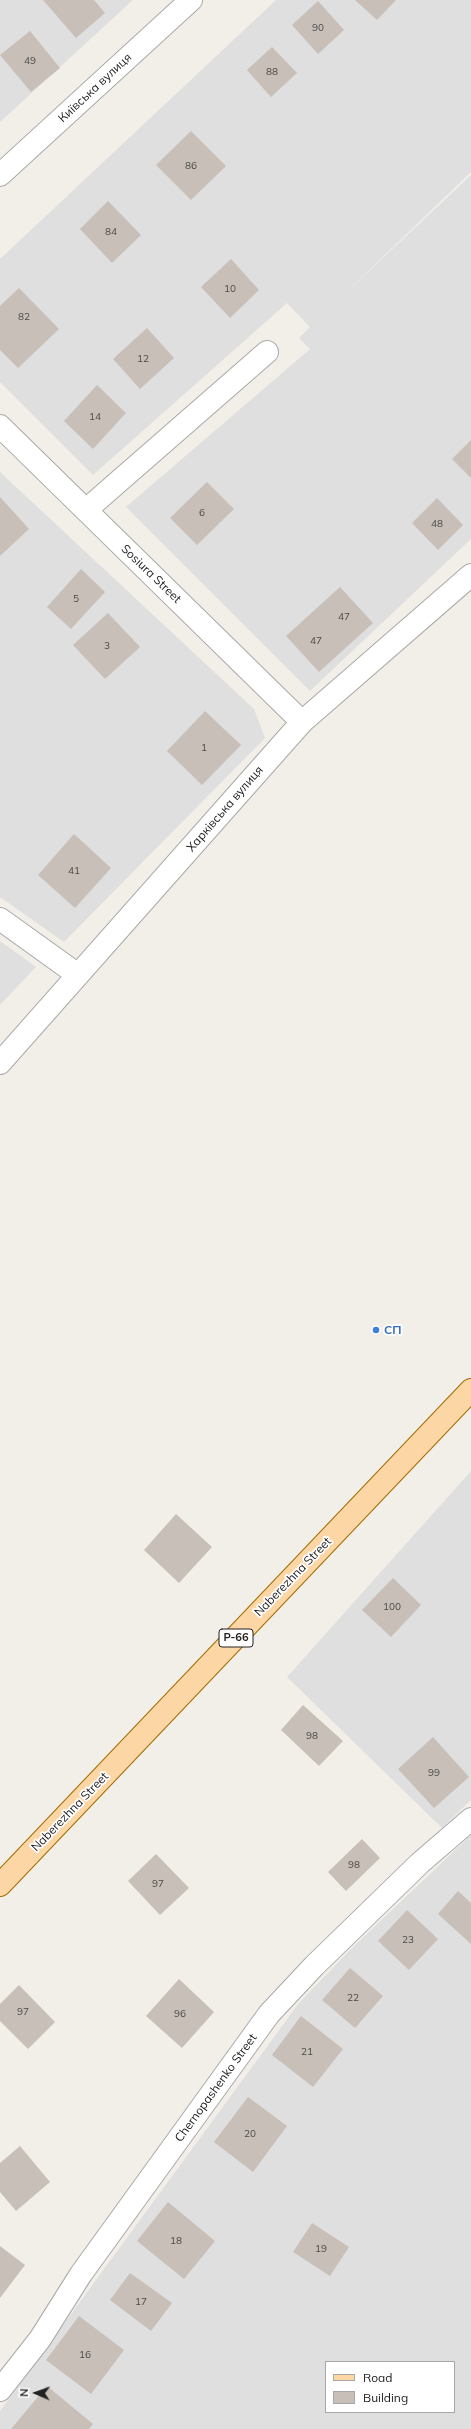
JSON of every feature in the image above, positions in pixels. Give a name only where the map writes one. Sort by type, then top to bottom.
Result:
[{"type":"main road","name":"Naberezhna Street","points":[[0,1885],[471,1390]]},
{"type":"street","name":"Київська вулиця","points":[[0,175],[190,0]]},
{"type":"street","points":[[86,510],[267,352]]},
{"type":"street","name":"Sosiura Street","points":[[0,426],[302,722]]},
{"type":"street","name":"Харківська вулиця","points":[[0,1063],[302,722],[471,575]]},
{"type":"street","points":[[0,919],[78,975]]},
{"type":"street","name":"Chernopashenko Street","points":[[0,2390],[40,2339],[81,2274],[269,2014],[314,1966],[420,1863],[471,1819]]},
{"type":"shaded area","points":[[0,0],[133,0],[0,122]]},
{"type":"shaded area","points":[[276,0],[471,0],[471,172],[336,302],[471,175],[471,539],[310,691],[126,507],[310,349],[299,338],[310,327],[287,303],[93,475],[0,382],[0,259]]},
{"type":"shaded area","points":[[0,472],[254,709],[265,738],[64,942],[0,897]]},
{"type":"shaded area","points":[[0,941],[36,967],[0,1005]]},
{"type":"shaded area","points":[[471,1471],[471,1800],[442,1828],[287,1677]]},
{"type":"shaded area","points":[[471,1835],[471,2429],[0,2429],[0,2411],[299,2003],[351,1949]]},
{"type":"building","points":[[43,0],[94,0],[105,13],[76,38]]},
{"type":"building","points":[[355,0],[396,0],[377,20]]},
{"type":"building","points":[[318,1],[344,30],[318,54],[292,25]]},
{"type":"building","points":[[30,31],[60,68],[31,92],[0,55]]},
{"type":"building","points":[[272,47],[297,73],[271,97],[247,70]]},
{"type":"building","points":[[191,131],[226,166],[191,200],[156,165]]},
{"type":"building","points":[[108,201],[141,235],[112,263],[80,229]]},
{"type":"building","points":[[231,259],[259,290],[230,318],[201,287]]},
{"type":"building","points":[[19,288],[59,329],[18,368],[0,350],[0,306]]},
{"type":"building","points":[[147,328],[174,358],[140,389],[113,359]]},
{"type":"building","points":[[97,385],[126,413],[93,449],[64,421]]},
{"type":"building","points":[[471,440],[471,478],[452,459]]},
{"type":"building","points":[[207,482],[234,509],[197,545],[170,518]]},
{"type":"building","points":[[0,497],[29,529],[0,556]]},
{"type":"building","points":[[437,498],[463,525],[438,550],[412,523]]},
{"type":"building","points":[[81,569],[105,592],[71,629],[47,607]]},
{"type":"building","points":[[340,587],[373,623],[319,672],[286,636]]},
{"type":"building","points":[[108,613],[140,647],[105,679],[73,645]]},
{"type":"building","points":[[205,711],[241,745],[202,785],[167,751]]},
{"type":"building","points":[[74,834],[111,868],[75,908],[38,875]]},
{"type":"building","points":[[176,1514],[212,1547],[179,1583],[144,1550]]},
{"type":"building","points":[[393,1578],[421,1605],[391,1637],[362,1610]]},
{"type":"building","points":[[303,1705],[343,1741],[319,1766],[281,1730]]},
{"type":"building","points":[[433,1737],[469,1777],[434,1808],[398,1769]]},
{"type":"building","points":[[362,1839],[380,1858],[346,1891],[328,1872]]},
{"type":"building","points":[[156,1854],[189,1888],[160,1915],[128,1881]]},
{"type":"building","points":[[458,1891],[471,1903],[471,1944],[438,1914]]},
{"type":"building","points":[[407,1910],[438,1939],[409,1970],[378,1941]]},
{"type":"building","points":[[350,1968],[383,1996],[355,2028],[322,2000]]},
{"type":"building","points":[[179,1979],[214,2012],[182,2048],[146,2016]]},
{"type":"building","points":[[19,1985],[55,2022],[28,2049],[0,2021],[0,2004]]},
{"type":"building","points":[[301,2016],[343,2049],[313,2087],[272,2055]]},
{"type":"building","points":[[248,2097],[287,2126],[253,2172],[214,2142]]},
{"type":"building","points":[[20,2146],[50,2182],[16,2211],[0,2192],[0,2163]]},
{"type":"building","points":[[168,2202],[215,2241],[184,2279],[137,2241]]},
{"type":"building","points":[[312,2223],[349,2247],[330,2276],[293,2252]]},
{"type":"building","points":[[0,2246],[25,2265],[0,2298]]},
{"type":"building","points":[[130,2273],[172,2303],[151,2331],[110,2300]]},
{"type":"building","points":[[79,2316],[124,2350],[91,2394],[46,2360]]},
{"type":"building","points":[[47,2386],[93,2424],[89,2429],[11,2429]]},
{"type":"place","name":"СП","points":[[376,1330]]}]
